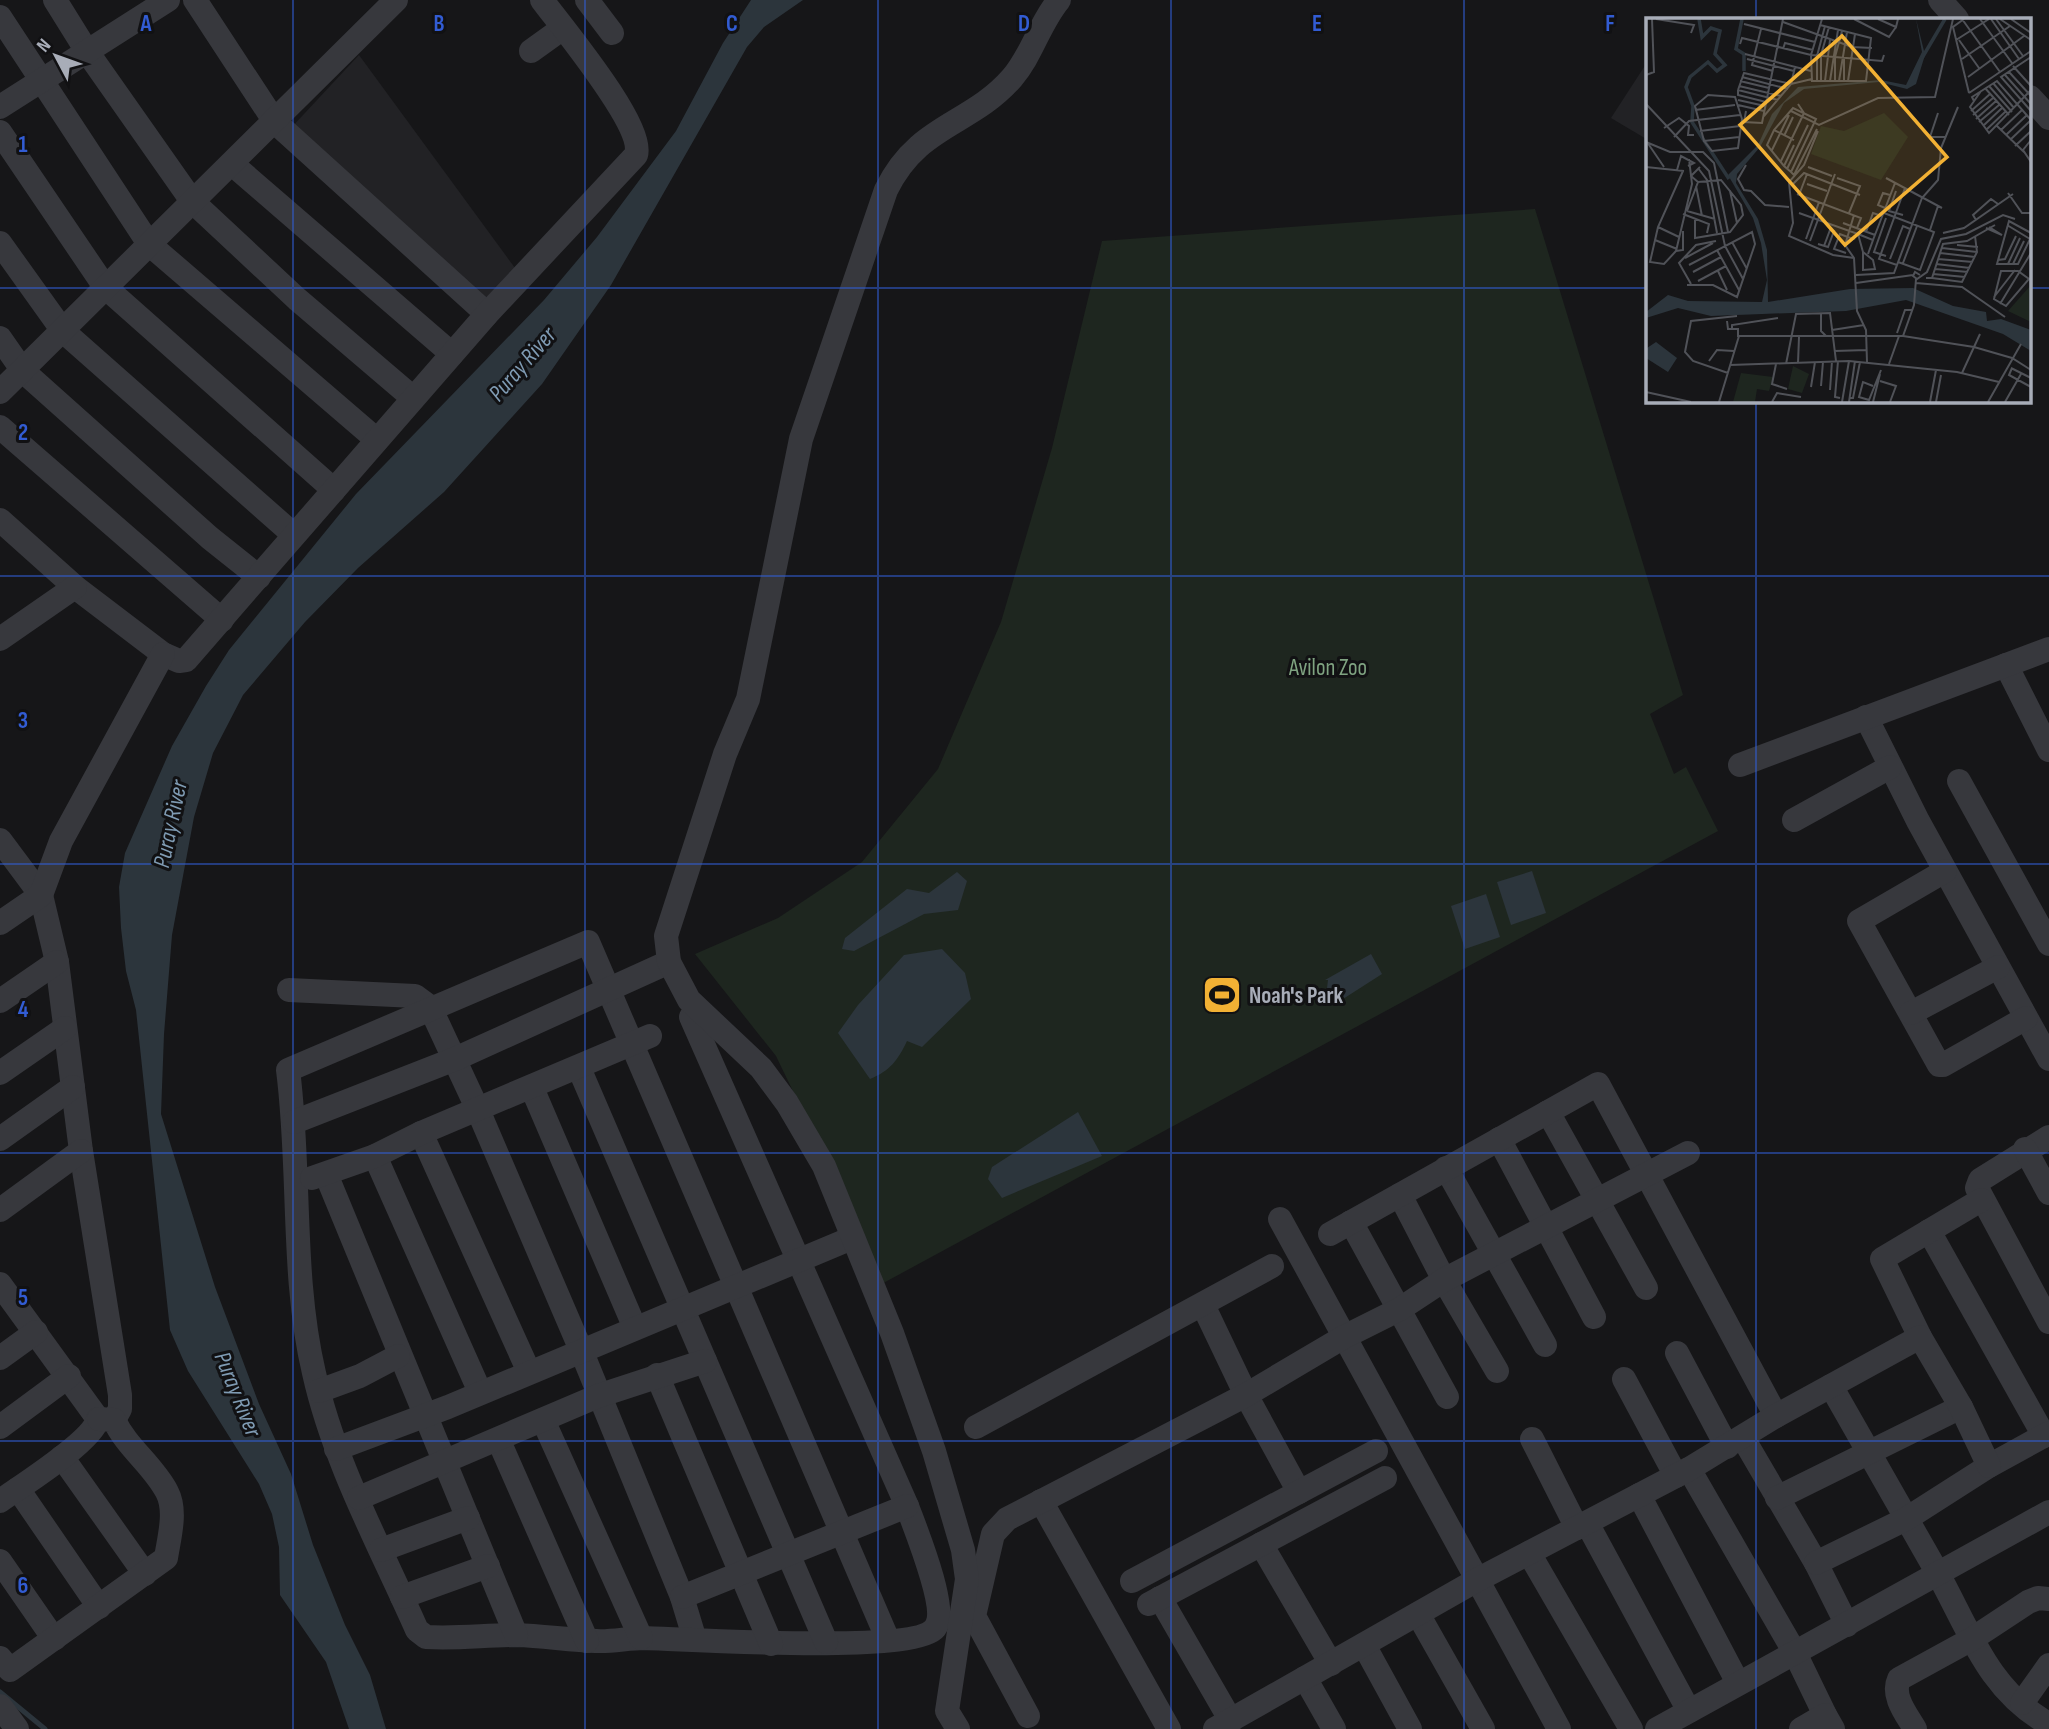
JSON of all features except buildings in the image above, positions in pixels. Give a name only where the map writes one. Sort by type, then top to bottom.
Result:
[{"type":"street","points":[[55,0],[88,53],[192,201],[297,299],[413,398]]},
{"type":"street","points":[[0,107],[168,0]]},
{"type":"street","points":[[195,0],[275,122],[487,314]]},
{"type":"street","points":[[0,392],[396,0]]},
{"type":"street","points":[[0,520],[75,587],[163,654],[178,661],[186,660],[487,314],[636,155],[639,147],[632,125],[542,0]]},
{"type":"street","points":[[587,0],[612,33]]},
{"type":"street","points":[[958,1729],[947,1711],[967,1579],[962,1550],[934,1451],[897,1346],[824,1166],[788,1103],[761,1068],[699,1013],[668,962],[666,936],[725,754],[748,699],[801,439],[886,190],[896,170],[912,150],[994,95],[1013,77],[1043,19],[1059,0]]},
{"type":"street","points":[[1940,0],[1956,18]]},
{"type":"street","points":[[0,17],[149,244],[377,440]]},
{"type":"street","points":[[531,51],[563,28]]},
{"type":"street","points":[[2032,99],[2049,118]]},
{"type":"street","points":[[0,132],[106,287],[334,490]]},
{"type":"street","points":[[232,164],[350,252],[452,354]]},
{"type":"street","points":[[0,243],[63,331],[295,535]]},
{"type":"street","points":[[0,338],[23,371],[210,538],[259,577]]},
{"type":"street","points":[[0,427],[222,620]]},
{"type":"street","points":[[0,639],[75,587]]},
{"type":"street","points":[[1740,765],[2049,649]]},
{"type":"street","points":[[0,923],[41,895],[61,841],[163,654]]},
{"type":"street","points":[[2006,665],[2049,750]]},
{"type":"street","points":[[1866,717],[1945,871],[2049,1059]]},
{"type":"street","points":[[1794,820],[1890,767]]},
{"type":"street","points":[[1959,780],[2039,901],[2049,944]]},
{"type":"street","points":[[2,848],[41,895],[57,962],[81,1151],[120,1395],[120,1409],[95,1426],[62,1457],[9,1495],[99,1606]]},
{"type":"street","points":[[1945,871],[1858,919],[1941,1066],[2026,1018]]},
{"type":"street","points":[[691,1017],[907,1506],[935,1586],[938,1621],[927,1634],[888,1640],[771,1644],[641,1638],[587,1641],[516,1635],[426,1637],[417,1630],[336,1449],[319,1391],[305,1314],[294,1122],[288,1070],[430,1007],[588,942],[609,991],[642,1040],[736,1286],[888,1640]]},
{"type":"street","points":[[0,1001],[57,962]]},
{"type":"street","points":[[294,1122],[455,1059],[668,962]]},
{"type":"street","points":[[1911,1013],[1998,967]]},
{"type":"street","points":[[289,990],[415,996],[430,1007],[478,1110],[581,1350],[682,1597],[695,1640]]},
{"type":"street","points":[[0,1073],[65,1028]]},
{"type":"street","points":[[298,1182],[375,1156],[421,1133],[642,1040]]},
{"type":"street","points":[[579,1068],[826,1642]]},
{"type":"street","points":[[1447,1397],[1400,1309],[1340,1228],[1598,1084],[1776,1416]]},
{"type":"street","points":[[0,1139],[73,1087]]},
{"type":"street","points":[[532,1088],[635,1328]]},
{"type":"street","points":[[1548,1112],[1646,1288]]},
{"type":"street","points":[[421,1133],[529,1372]]},
{"type":"street","points":[[2049,1137],[2025,1149],[1980,1180],[1977,1188],[1981,1200],[2049,1322]]},
{"type":"street","points":[[1499,1139],[1594,1317]]},
{"type":"street","points":[[2025,1149],[2049,1193]]},
{"type":"street","points":[[0,1210],[81,1151]]},
{"type":"street","points":[[1028,1716],[974,1616],[993,1534],[1007,1519],[1246,1395],[1344,1337],[1400,1309],[1444,1280],[1688,1153]]},
{"type":"street","points":[[375,1156],[480,1392]]},
{"type":"street","points":[[1446,1168],[1492,1255],[1545,1345]]},
{"type":"street","points":[[326,1174],[398,1356],[446,1463],[516,1635]]},
{"type":"street","points":[[1400,1195],[1444,1280],[1497,1371]]},
{"type":"street","points":[[1981,1200],[1884,1256],[1881,1262],[1961,1407],[1989,1466]]},
{"type":"street","points":[[1280,1219],[1559,1729]]},
{"type":"street","points":[[1816,1563],[1906,1519],[1989,1466],[2047,1434],[1929,1231]]},
{"type":"street","points":[[336,1449],[852,1238]]},
{"type":"street","points":[[976,1427],[1099,1357],[1203,1305],[1272,1266]]},
{"type":"street","points":[[0,1285],[69,1376],[168,1497],[171,1528],[166,1558],[145,1574],[10,1670],[0,1658]]},
{"type":"street","points":[[1203,1305],[1246,1395],[1299,1492]]},
{"type":"street","points":[[0,1358],[36,1332]]},
{"type":"street","points":[[1385,1478],[1154,1601],[1223,1725],[1477,1580],[1682,1473],[1776,1416],[1920,1337]]},
{"type":"street","points":[[1677,1353],[1735,1442],[1777,1498],[1816,1563],[1847,1625]]},
{"type":"street","points":[[319,1391],[360,1376],[398,1356]]},
{"type":"street","points":[[359,1499],[499,1441],[598,1396],[705,1361]]},
{"type":"street","points":[[657,1375],[771,1644]]},
{"type":"street","points":[[0,1427],[69,1376]]},
{"type":"street","points":[[1624,1379],[1795,1653],[1829,1722],[1801,1729]]},
{"type":"street","points":[[1831,1386],[1938,1574],[1972,1640],[2000,1685],[2049,1724]]},
{"type":"street","points":[[1777,1498],[1961,1407]]},
{"type":"street","points":[[542,1420],[641,1638]]},
{"type":"street","points":[[1532,1439],[1689,1711]]},
{"type":"street","points":[[499,1441],[587,1641]]},
{"type":"street","points":[[1132,1581],[1376,1451]]},
{"type":"street","points":[[62,1457],[145,1574]]},
{"type":"street","points":[[1639,1495],[1738,1683]]},
{"type":"street","points":[[1041,1501],[1169,1729]]},
{"type":"street","points":[[682,1597],[907,1506]]},
{"type":"street","points":[[1657,1729],[2049,1512]]},
{"type":"street","points":[[381,1550],[468,1518]]},
{"type":"street","points":[[1261,1544],[1331,1664]]},
{"type":"street","points":[[1529,1553],[1631,1729]]},
{"type":"street","points":[[0,1561],[54,1639]]},
{"type":"street","points":[[402,1597],[488,1566]]},
{"type":"street","points":[[1915,1729],[1897,1697],[1896,1686],[1899,1679],[1972,1640],[2028,1602],[2038,1598],[2049,1600]]},
{"type":"street","points":[[1418,1614],[1483,1729]]},
{"type":"street","points":[[1364,1645],[1410,1729]]},
{"type":"street","points":[[2022,1703],[2049,1665]]},
{"type":"street","points":[[1305,1678],[1334,1729]]},
{"type":"street","points":[[0,1706],[17,1729]]},
{"type":"shaded area","points":[[359,55],[515,268],[487,302],[290,129]]},
{"type":"shaded area","points":[[1646,64],[1646,139],[1611,118]]},
{"type":"green space","name":"Avilon Zoo","points":[[1535,209],[1683,695],[1650,714],[1674,774],[1686,767],[1718,831],[876,1287],[830,1168],[776,1056],[695,954],[778,918],[862,862],[938,769],[1001,622],[1052,448],[1102,241]]},
{"type":"water","name":"Puray River","points":[[751,0],[803,0],[764,27],[747,47],[611,285],[542,384],[444,492],[358,568],[305,622],[243,695],[213,753],[194,817],[172,935],[161,1114],[215,1287],[259,1404],[291,1474],[313,1545],[345,1625],[370,1675],[386,1729],[349,1729],[326,1662],[280,1595],[279,1547],[272,1514],[259,1484],[188,1371],[170,1330],[136,1010],[126,971],[121,928],[119,887],[125,853],[172,746],[229,650],[356,494],[544,300],[597,237],[676,131],[723,43]]},
{"type":"water","points":[[1532,871],[1546,913],[1511,925],[1497,882]]},
{"type":"water","points":[[957,872],[967,881],[958,910],[924,914],[854,951],[842,949],[845,938],[907,889],[929,893]]},
{"type":"water","points":[[1486,894],[1500,937],[1465,949],[1451,906]]},
{"type":"water","points":[[942,949],[965,973],[971,999],[922,1047],[907,1041],[893,1064],[870,1079],[838,1033],[858,1005],[904,955]]},
{"type":"water","points":[[1371,954],[1382,974],[1343,999],[1326,996],[1328,980],[1325,980]]},
{"type":"water","points":[[1078,1112],[1102,1156],[1002,1198],[988,1179],[992,1167]]},
{"type":"waterway","points":[[0,1692],[45,1729]]},
{"type":"place","name":"Noah's Park","points":[[1222,995]]}]
